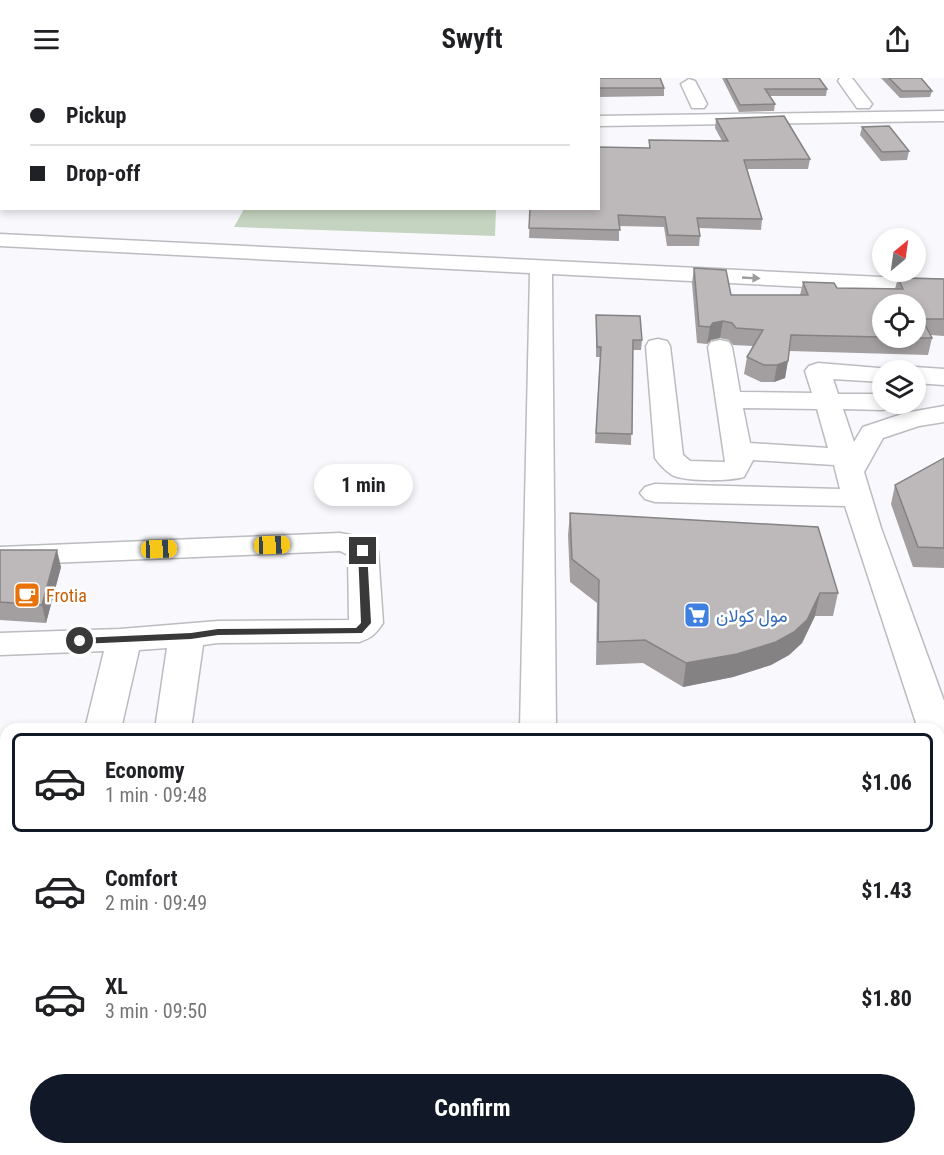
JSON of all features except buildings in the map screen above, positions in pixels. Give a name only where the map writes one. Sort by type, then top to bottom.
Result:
[{"type":"street","points":[[846,81],[863,104]]},
{"type":"street","points":[[689,84],[698,104]]},
{"type":"street","points":[[600,105],[863,104],[939,117]]},
{"type":"street","points":[[600,121],[939,117]]},
{"type":"street","points":[[0,226],[872,268]]},
{"type":"street","points":[[0,240],[944,287]]},
{"type":"street","points":[[538,723],[541,267]]},
{"type":"street","points":[[926,270],[944,271]]},
{"type":"street","points":[[658,346],[669,458],[683,469],[734,471],[739,463],[720,347]]},
{"type":"street","points":[[872,374],[818,371],[934,723]]},
{"type":"street","points":[[926,376],[944,377]]},
{"type":"street","points":[[729,400],[872,402]]},
{"type":"street","points":[[926,403],[944,404]]},
{"type":"street","points":[[851,475],[873,433],[914,418],[944,414]]},
{"type":"street","points":[[737,451],[851,475]]},
{"type":"street","points":[[655,493],[851,475]]},
{"type":"street","points":[[0,556],[340,542],[353,545],[363,551],[366,623],[359,631],[218,632],[120,640],[0,644]]},
{"type":"street","points":[[174,723],[184,648],[191,636]]},
{"type":"street","points":[[105,723],[122,648],[120,640]]},
{"type":"green space","points":[[243,210],[496,210],[495,236],[234,227]]},
{"type":"place","name":"Frotia","points":[[27,595]]},
{"type":"place","name":"مول كولان","points":[[697,615]]},
{"type":"route","points":[[80,641],[191,636],[218,632],[359,631],[366,623],[363,551]]}]
